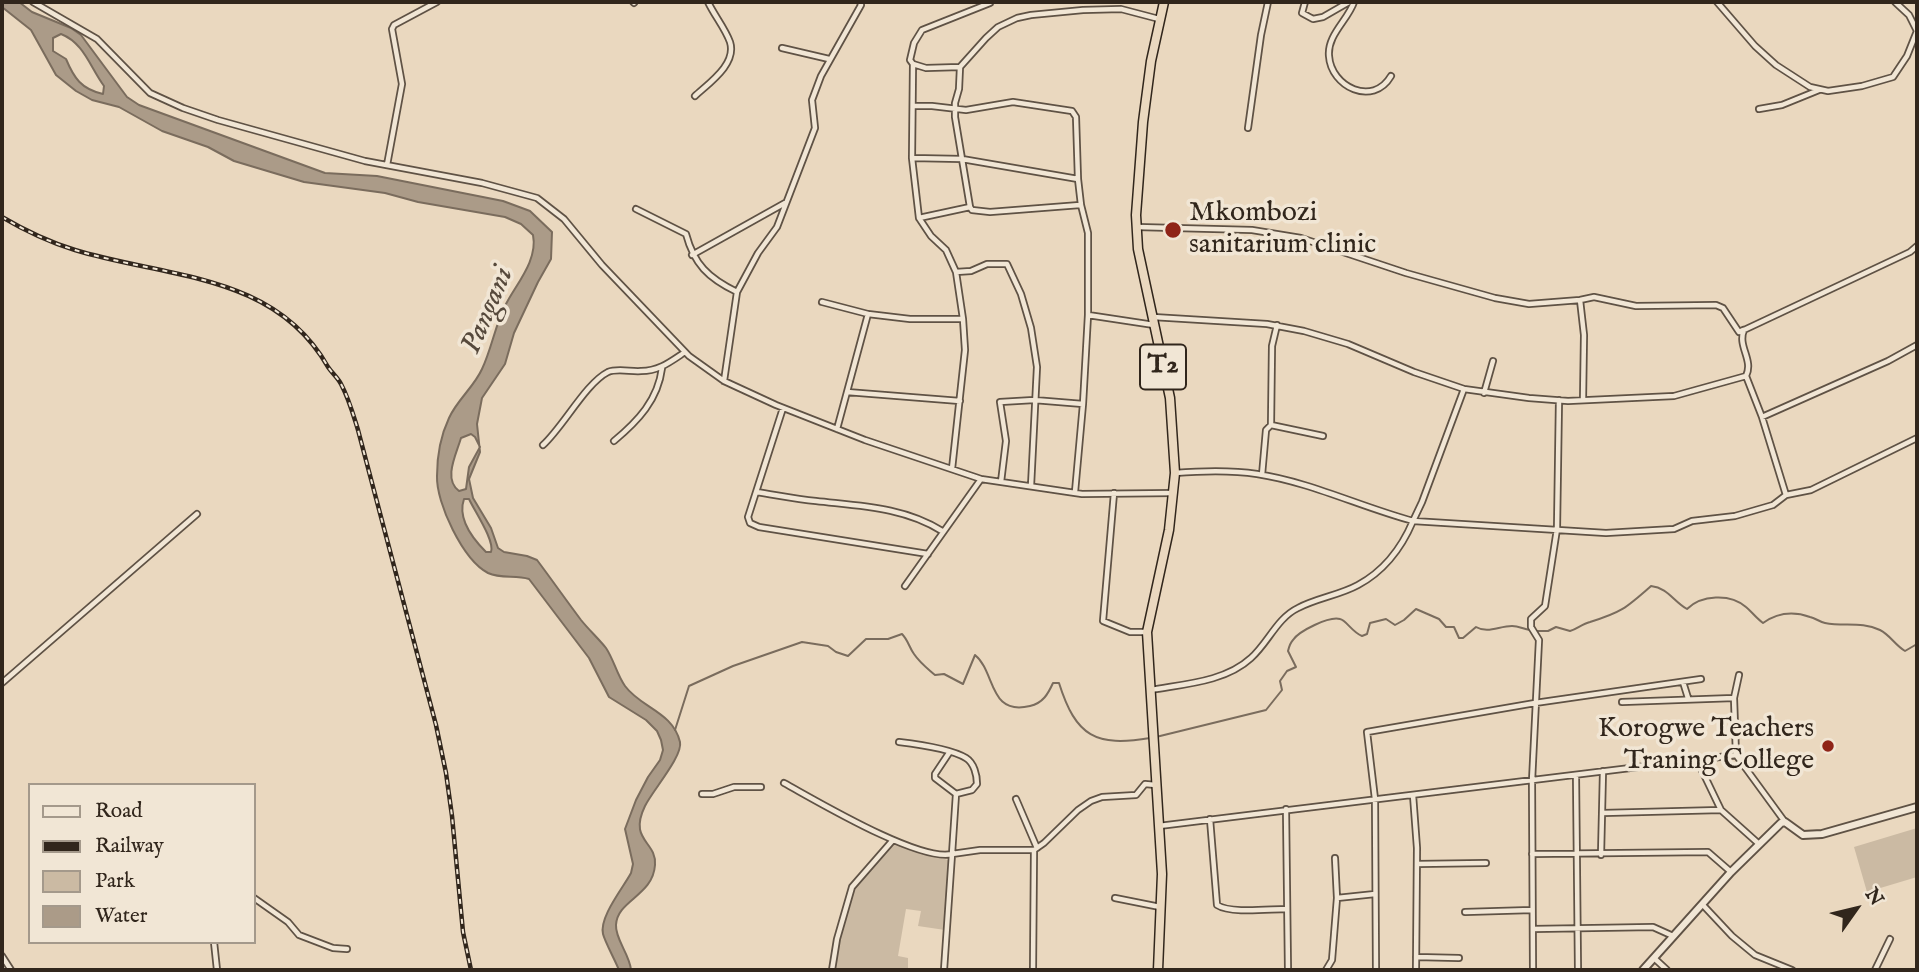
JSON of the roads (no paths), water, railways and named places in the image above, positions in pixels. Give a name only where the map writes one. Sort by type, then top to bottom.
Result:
[{"type":"highway","name":"T2","points":[[1158,970],[1162,874],[1147,632],[1174,493],[1175,473],[1170,398],[1138,249],[1136,215],[1143,122],[1164,2]]},
{"type":"street","points":[[33,2],[97,39],[150,93],[218,120],[365,161],[482,183],[537,198],[564,219],[603,265],[685,352],[724,382],[783,408],[981,479],[1075,492],[1174,493]]},
{"type":"street","points":[[387,165],[402,84],[392,29],[394,25],[437,2]]},
{"type":"street","points":[[695,96],[722,71],[730,53],[730,43],[708,2]]},
{"type":"street","points":[[724,382],[737,292],[758,253],[777,227],[816,128],[812,100],[829,59],[857,16],[860,2]]},
{"type":"street","points":[[1248,128],[1268,2]]},
{"type":"street","points":[[1305,2],[1301,13],[1313,19],[1323,17],[1351,2]]},
{"type":"street","points":[[1351,2],[1330,42],[1332,68],[1353,89],[1367,93],[1384,87],[1391,76]]},
{"type":"street","points":[[1717,2],[1755,46],[1776,65],[1810,87],[1828,91],[1862,86],[1893,77],[1907,56],[1917,31],[1916,24],[1895,2]]},
{"type":"street","points":[[953,469],[965,350],[963,319],[956,272],[946,250],[931,236],[919,218],[912,158],[913,64],[910,60],[914,43],[922,30],[990,3]]},
{"type":"street","points":[[1081,205],[990,212],[972,210],[955,109],[960,67],[998,27],[1017,18],[1083,9],[1121,9],[1159,19]]},
{"type":"street","points":[[782,48],[829,59]]},
{"type":"street","points":[[913,64],[926,68],[960,67]]},
{"type":"street","points":[[1759,109],[1782,105],[1820,89]]},
{"type":"street","points":[[913,106],[966,110],[1013,102],[1072,111],[1076,117],[1078,179],[1088,233],[1088,315],[1075,492]]},
{"type":"street","points":[[912,158],[962,159],[1078,179]]},
{"type":"street","points":[[692,255],[785,203]]},
{"type":"street","points":[[919,218],[970,207]]},
{"type":"street","points":[[636,209],[686,234],[692,255],[720,284],[737,292]]},
{"type":"street","points":[[1137,227],[1252,230],[1301,238],[1406,273],[1495,298],[1529,304],[1594,297],[1636,306],[1716,305],[1723,309],[1739,332],[1917,246]]},
{"type":"street","points":[[956,272],[971,271],[987,264],[1007,264],[1021,294],[1031,328],[1037,367],[1031,486]]},
{"type":"street","points":[[1580,300],[1584,335],[1583,400]]},
{"type":"street","points":[[822,302],[868,314],[963,319]]},
{"type":"street","points":[[837,429],[868,314]]},
{"type":"street","points":[[1088,315],[1153,321],[1277,326],[1348,344],[1464,389],[1559,400],[1674,396],[1746,376]]},
{"type":"street","points":[[1262,475],[1266,430],[1271,425],[1272,346],[1277,326]]},
{"type":"street","points":[[1744,330],[1742,339],[1749,363],[1746,376],[1762,417],[1786,495]]},
{"type":"street","points":[[1762,417],[1888,361],[1917,345]]},
{"type":"street","points":[[543,445],[593,384],[610,371],[662,368],[685,352]]},
{"type":"street","points":[[1484,393],[1493,361]]},
{"type":"street","points":[[614,441],[634,424],[651,403],[660,384],[662,368]]},
{"type":"street","points":[[1150,690],[1231,672],[1251,659],[1275,628],[1296,608],[1359,585],[1390,560],[1401,546],[1422,502],[1464,389]]},
{"type":"street","points":[[846,392],[960,401]]},
{"type":"street","points":[[1000,482],[1006,441],[1000,402],[1034,400],[1083,404]]},
{"type":"street","points":[[1533,970],[1532,780],[1539,640],[1531,627],[1531,619],[1545,606],[1557,529],[1559,400]]},
{"type":"street","points":[[783,408],[748,517],[750,523],[928,554]]},
{"type":"street","points":[[1271,425],[1323,436]]},
{"type":"street","points":[[1175,473],[1210,471],[1262,475],[1304,485],[1413,521],[1606,533],[1674,529],[1692,521],[1735,516],[1773,505],[1786,495],[1811,490],[1917,438]]},
{"type":"street","points":[[905,586],[981,479]]},
{"type":"street","points":[[756,492],[867,506],[923,519],[942,531]]},
{"type":"street","points":[[1114,494],[1103,621],[1130,632],[1147,632]]},
{"type":"street","points":[[2,683],[197,514]]},
{"type":"street","points":[[1739,675],[1734,698],[1736,755],[1785,822],[1803,835],[1822,834],[1917,807]]},
{"type":"street","points":[[1376,970],[1376,799],[1367,732],[1535,703],[1701,679]]},
{"type":"street","points":[[1683,682],[1688,698]]},
{"type":"street","points":[[1622,702],[1734,698]]},
{"type":"street","points":[[899,742],[934,747],[966,758],[977,775],[977,784],[972,790],[956,794],[939,783],[935,774],[949,753]]},
{"type":"street","points":[[1158,826],[1736,755]]},
{"type":"street","points":[[1696,758],[1721,810],[1759,844]]},
{"type":"street","points":[[1601,855],[1602,771]]},
{"type":"street","points":[[1576,775],[1578,970]]},
{"type":"street","points":[[784,783],[893,840],[943,856],[980,850],[1035,849],[1091,801],[1102,797],[1136,795],[1145,785],[1156,785]]},
{"type":"street","points":[[702,794],[713,794],[734,787],[761,787]]},
{"type":"street","points":[[944,970],[956,794]]},
{"type":"street","points":[[1413,794],[1417,864],[1416,970]]},
{"type":"street","points":[[1016,799],[1035,849],[1033,970]]},
{"type":"street","points":[[1286,809],[1288,970]]},
{"type":"street","points":[[1603,813],[1721,810]]},
{"type":"street","points":[[1210,819],[1217,905],[1220,908],[1240,910],[1287,909]]},
{"type":"street","points":[[1643,970],[1731,872],[1777,826],[1785,822]]},
{"type":"street","points":[[832,970],[836,939],[852,887],[893,840]]},
{"type":"street","points":[[1532,854],[1708,852],[1731,872]]},
{"type":"street","points":[[1326,970],[1332,960],[1337,898],[1335,858]]},
{"type":"street","points":[[1417,864],[1486,863]]},
{"type":"street","points":[[1337,898],[1375,894]]},
{"type":"street","points":[[1115,898],[1160,907]]},
{"type":"street","points":[[256,899],[288,922],[299,935],[333,948],[347,949]]},
{"type":"street","points":[[1702,904],[1732,936],[1755,955],[1792,970]]},
{"type":"street","points":[[1465,912],[1532,910]]},
{"type":"street","points":[[1532,929],[1653,927],[1672,936]]},
{"type":"street","points":[[1875,970],[1891,939]]},
{"type":"street","points":[[214,944],[217,970]]},
{"type":"street","points":[[2,956],[11,970]]},
{"type":"street","points":[[1416,957],[1459,958]]},
{"type":"street","points":[[1654,958],[1667,970]]},
{"type":"water","points":[[2,2],[19,2],[32,12],[81,35],[127,97],[139,105],[325,173],[377,176],[503,201],[530,211],[552,232],[551,259],[514,333],[505,364],[482,398],[477,424],[479,446],[471,434],[461,438],[451,473],[454,486],[459,491],[466,489],[469,467],[480,448],[469,479],[473,498],[491,528],[498,548],[537,560],[581,620],[606,648],[625,686],[671,724],[680,742],[677,756],[649,799],[641,818],[641,834],[654,857],[653,875],[642,891],[622,909],[616,925],[631,970],[619,970],[604,937],[603,927],[608,911],[631,873],[633,864],[625,829],[636,800],[660,760],[663,750],[661,740],[657,731],[646,720],[609,697],[589,658],[529,579],[488,573],[469,556],[446,515],[438,487],[439,454],[446,425],[452,411],[482,369],[502,312],[530,262],[533,235],[521,224],[505,217],[418,202],[385,193],[304,182],[234,161],[208,147],[162,131],[119,107],[92,100],[76,91],[56,75],[31,30],[2,7]],"holes":[[[61,34],[75,43],[86,56],[104,86],[103,94],[84,86],[75,77],[66,59],[53,51],[53,38]],[[464,499],[469,499],[487,534],[491,552],[486,552],[471,534],[464,521]]]},
{"type":"waterway","points":[[1535,631],[1548,631],[1556,627],[1573,630],[1623,608],[1651,586],[1666,592],[1687,609],[1700,601],[1716,597],[1732,599],[1746,607],[1763,623],[1780,615],[1797,614],[1825,623],[1873,627],[1884,632],[1905,651],[1917,644]]},
{"type":"waterway","points":[[1156,737],[1266,710],[1282,690],[1280,681],[1287,671],[1296,667],[1288,651],[1292,641],[1322,622],[1342,620],[1362,636],[1367,634],[1370,623],[1386,619],[1395,625],[1416,609],[1439,619],[1446,627],[1454,627],[1459,638],[1463,638],[1476,627],[1489,630],[1514,626],[1530,630]]},
{"type":"waterway","points":[[675,730],[689,686],[733,666],[802,642],[828,646],[848,656],[866,639],[888,639],[902,634],[916,657],[935,675],[944,674],[963,684],[975,655],[982,662],[1000,699],[1007,705],[1035,705],[1044,698],[1053,683],[1059,683],[1073,716],[1081,727],[1091,734],[1115,741],[1150,738]]},
{"type":"railway","points":[[2,217],[75,250],[182,275],[249,296],[279,313],[306,336],[340,382],[358,430],[436,725],[446,773],[463,932],[471,970]]},
{"type":"place","name":"Mkombozi sanitarium clinic","points":[[1173,230]]},
{"type":"place","name":"Korogwe Teachers Traning College","points":[[1828,746]]},
{"type":"water label","name":"Pangani","points":[[489,311]]}]
